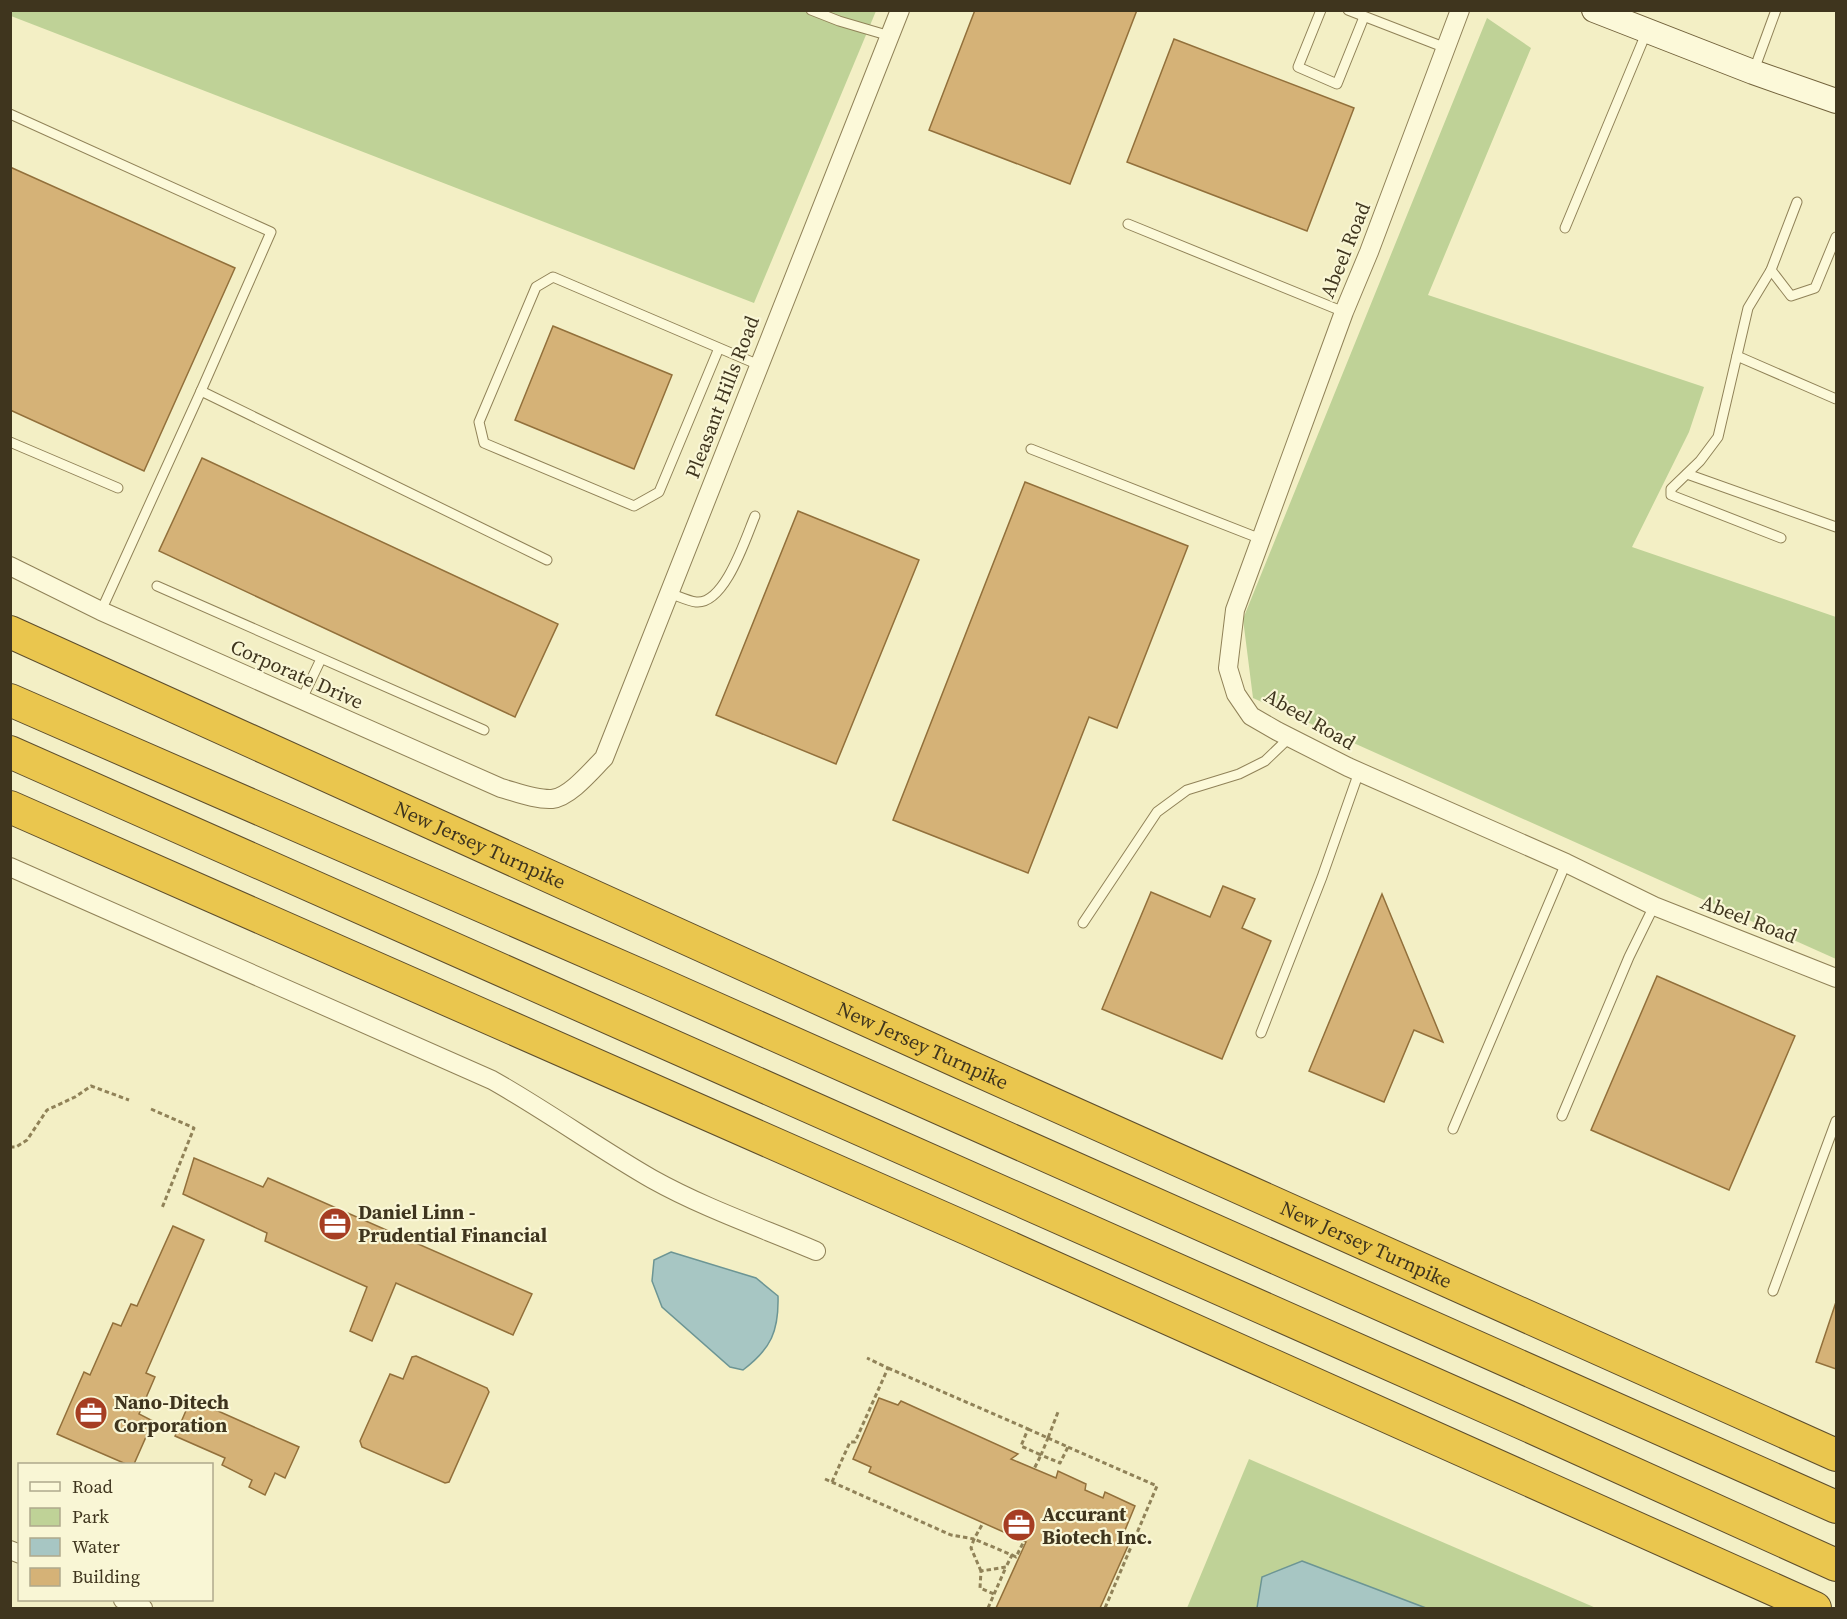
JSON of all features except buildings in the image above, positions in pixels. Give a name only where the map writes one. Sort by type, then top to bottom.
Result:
[{"type":"highway","name":"New Jersey Turnpike","points":[[10,632],[957,1061],[1836,1455]]},
{"type":"highway","points":[[10,700],[677,992],[1836,1507]]},
{"type":"highway","points":[[10,752],[1432,1383],[1836,1565]]},
{"type":"highway","points":[[10,807],[1011,1249],[1815,1608]]},
{"type":"main road","points":[[1594,10],[1753,72],[1836,101]]},
{"type":"street","name":"Pleasant Hills Road","points":[[571,790],[604,758],[900,10]]},
{"type":"street","name":"Abeel Road","points":[[1460,10],[1369,252],[1344,312],[1235,610],[1228,668],[1236,694],[1251,716],[1289,738],[1359,772],[1566,864],[1654,906],[1836,978]]},
{"type":"street","name":"Corporate Drive","points":[[10,566],[301,701],[501,788],[524,795],[553,799],[571,790]]},
{"type":"street","points":[[10,867],[492,1080],[653,1179],[694,1200],[816,1251]]},
{"type":"street","points":[[127,1601],[143,1608]]},
{"type":"lane","points":[[811,10],[890,36]]},
{"type":"lane","points":[[1322,10],[1298,67],[1337,84],[1364,17]]},
{"type":"lane","points":[[1348,10],[1446,48]]},
{"type":"lane","points":[[1753,72],[1776,10]]},
{"type":"lane","points":[[1565,228],[1647,31]]},
{"type":"lane","points":[[10,114],[270,232],[201,392],[101,610]]},
{"type":"lane","points":[[1781,538],[1671,495],[1671,489],[1700,461],[1718,437],[1748,308],[1771,270],[1797,202]]},
{"type":"lane","points":[[1128,224],[1344,312]]},
{"type":"lane","points":[[1771,270],[1791,296],[1815,288],[1836,237]]},
{"type":"lane","points":[[719,348],[659,492],[634,506],[484,443],[479,422],[536,287],[553,278],[719,348],[759,365]]},
{"type":"lane","points":[[1737,356],[1836,399]]},
{"type":"lane","points":[[201,392],[547,560]]},
{"type":"lane","points":[[10,442],[118,488]]},
{"type":"lane","points":[[1031,449],[1261,539]]},
{"type":"lane","points":[[1687,474],[1836,527]]},
{"type":"lane","points":[[669,593],[698,602],[712,598],[727,581],[755,516]]},
{"type":"lane","points":[[157,586],[484,730]]},
{"type":"lane","points":[[301,701],[321,659]]},
{"type":"lane","points":[[1083,923],[1157,812],[1187,790],[1239,774],[1265,761],[1289,738]]},
{"type":"lane","points":[[1261,1033],[1322,877],[1359,772]]},
{"type":"lane","points":[[1453,1129],[1566,864]]},
{"type":"lane","points":[[1562,1116],[1629,957],[1654,906]]},
{"type":"lane","points":[[1773,1291],[1836,1121]]},
{"type":"path","points":[[10,1147],[16,1147],[27,1140],[47,1110],[75,1097],[91,1086],[129,1100]]},
{"type":"path","points":[[151,1109],[194,1128],[162,1208]]},
{"type":"path","points":[[867,1358],[1157,1486],[1105,1608]]},
{"type":"path","points":[[832,1482],[850,1442],[855,1442],[888,1368]]},
{"type":"path","points":[[1034,1468],[1058,1412]]},
{"type":"path","points":[[1028,1429],[1021,1446],[1060,1463],[1068,1447]]},
{"type":"path","points":[[825,1479],[932,1528],[951,1535],[974,1539],[1016,1557],[1024,1541]]},
{"type":"path","points":[[983,1523],[971,1548],[981,1571],[980,1588],[994,1594]]},
{"type":"path","points":[[988,1608],[1012,1555]]},
{"type":"path","points":[[981,1571],[1006,1567]]},
{"type":"green space","points":[[10,11],[876,11],[754,303],[11,16]]},
{"type":"green space","points":[[1487,18],[1531,48],[1428,295],[1704,387],[1689,432],[1632,547],[1836,617],[1836,959],[1253,698],[1243,619]]},
{"type":"green space","points":[[1249,1459],[1596,1608],[1187,1608]]},
{"type":"water","points":[[671,1252],[756,1278],[778,1296],[775,1329],[767,1347],[743,1370],[730,1367],[662,1307],[652,1281],[654,1260]]},
{"type":"water","points":[[1302,1561],[1426,1608],[1257,1608],[1262,1577]]},
{"type":"place","name":"Daniel Linn - Prudential Financial","points":[[335,1224]]},
{"type":"place","name":"Nano-Ditech Corporation","points":[[91,1413]]},
{"type":"place","name":"Accurant Biotech Inc.","points":[[1019,1525]]}]
